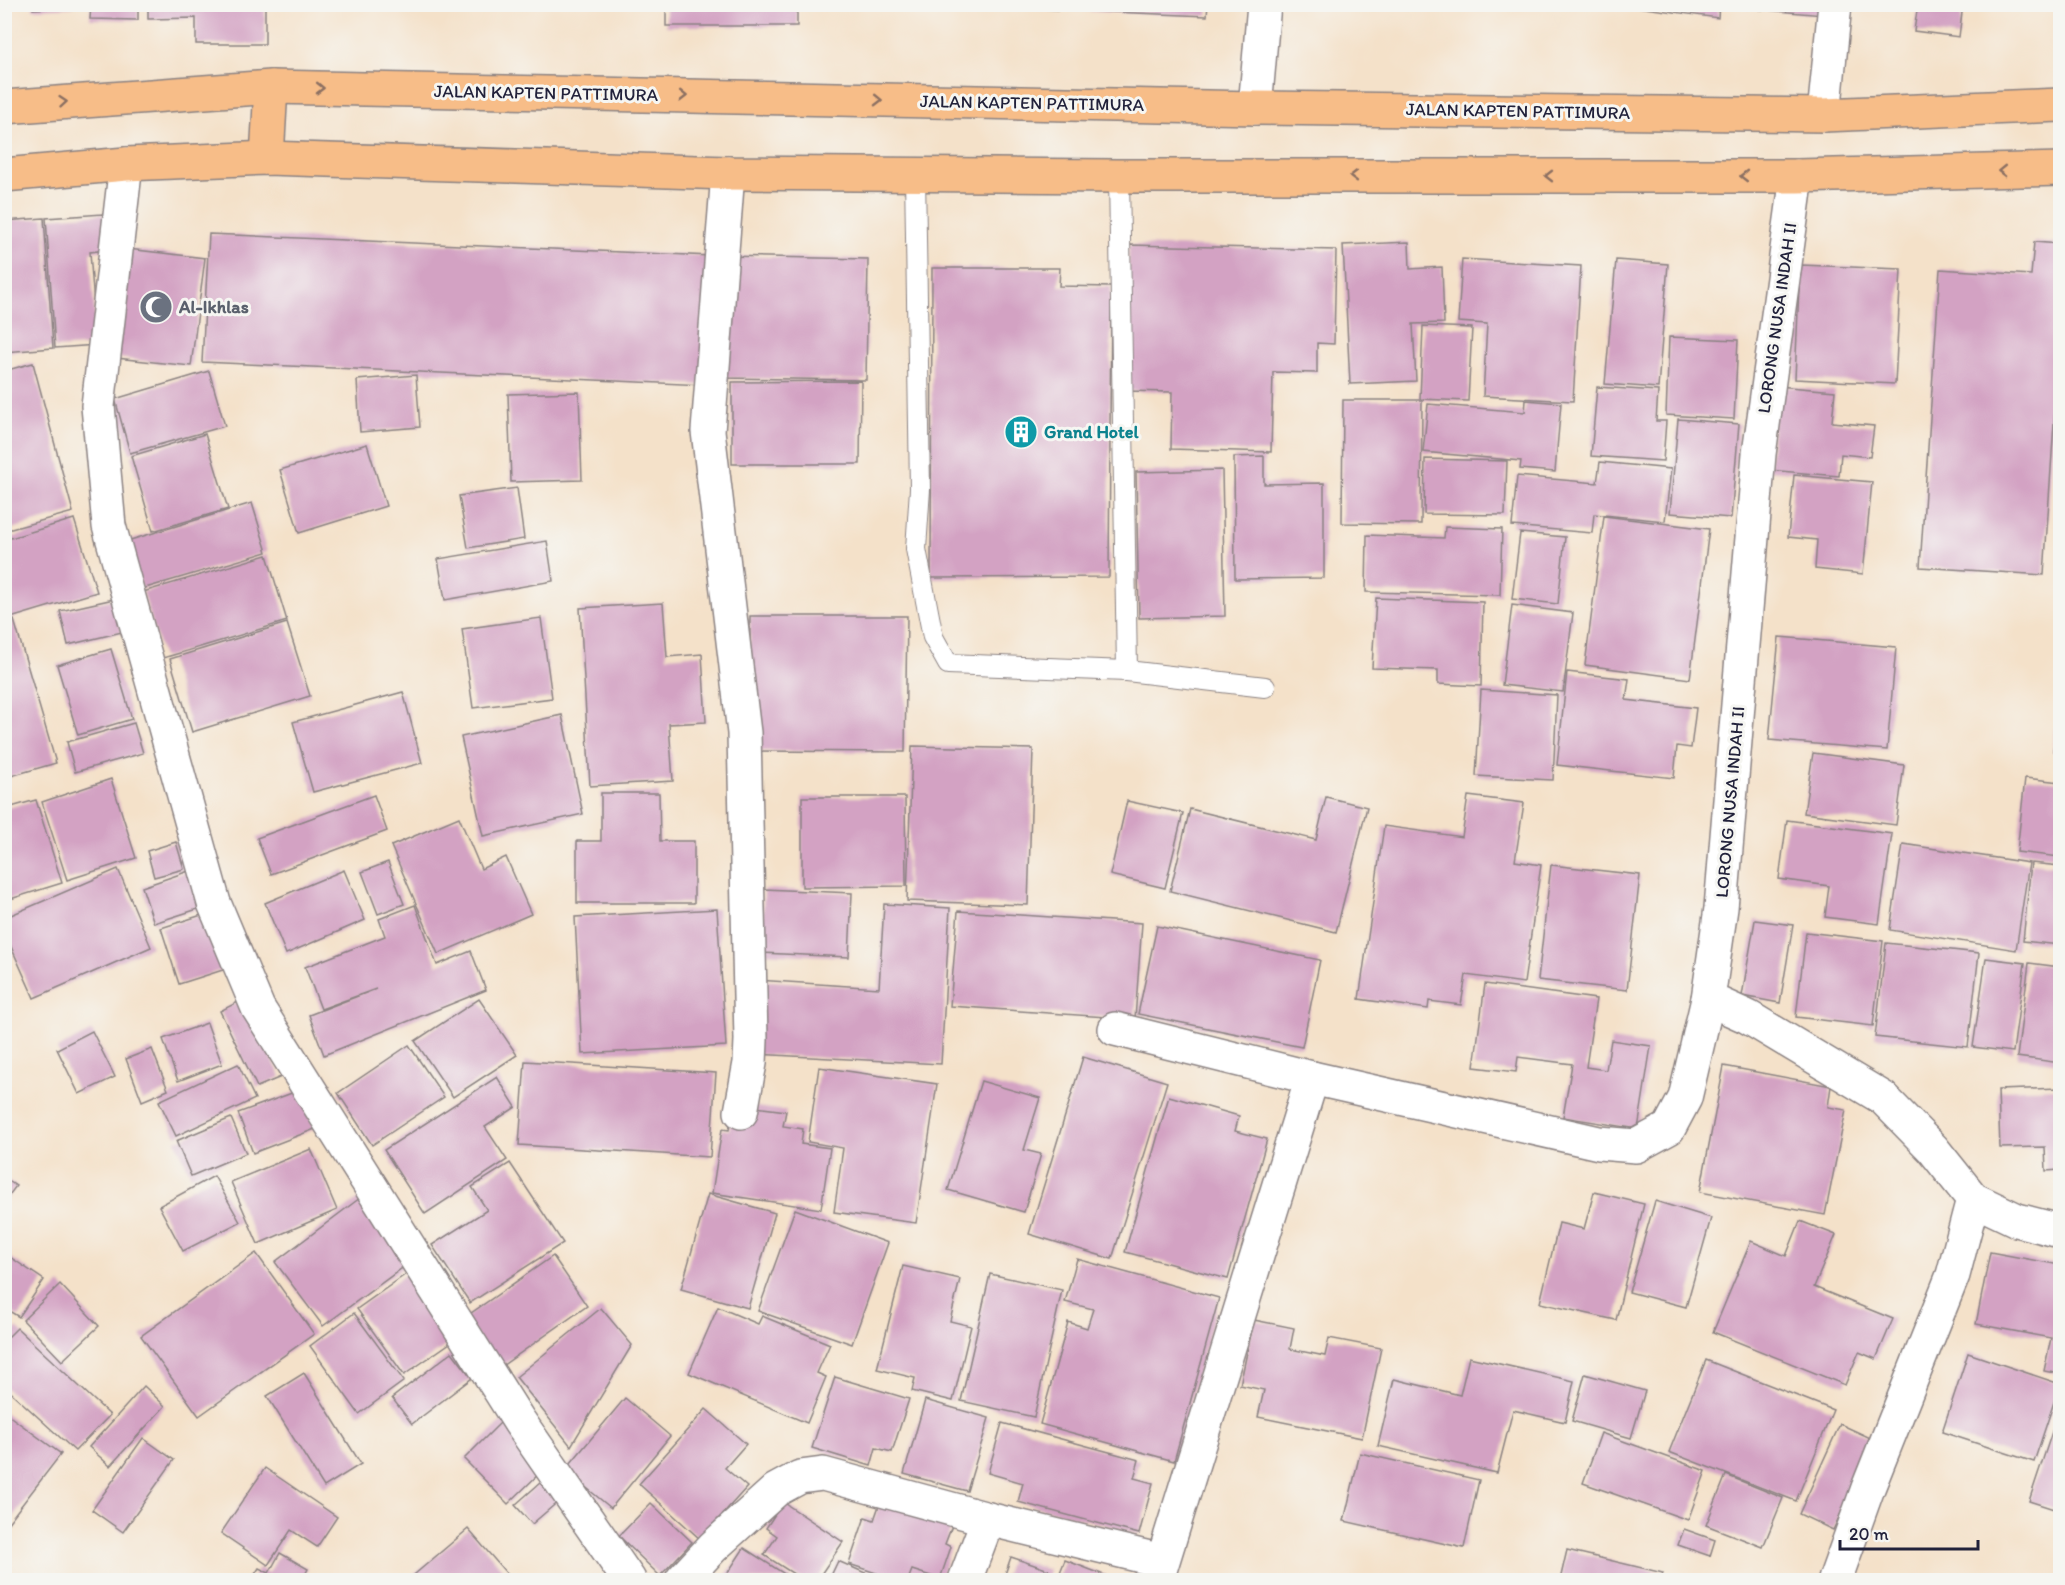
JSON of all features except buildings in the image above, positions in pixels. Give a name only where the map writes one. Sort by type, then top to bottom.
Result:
[{"type":"main road","name":"JALAN KAPTEN PATTIMURA","points":[[4,107],[271,87],[1255,108],[1824,115],[2061,105]]},
{"type":"main road","points":[[267,158],[271,87]]},
{"type":"main road","points":[[4,175],[126,164],[267,158],[728,172],[1119,176],[1797,176],[2061,170]]},
{"type":"street","points":[[1255,108],[1264,4]]},
{"type":"street","points":[[1824,115],[1835,4]]},
{"type":"street","points":[[126,164],[98,406],[109,526],[214,903],[258,1008],[519,1421],[629,1581]]},
{"type":"street","points":[[728,172],[708,431],[744,733],[747,944],[751,1028],[750,1063],[741,1112]]},
{"type":"street","name":"LORONG NUSA INDAH II","points":[[1115,1029],[1312,1078],[1599,1143],[1636,1146],[1669,1128],[1685,1098],[1708,999],[1721,908],[1759,454],[1797,176]]},
{"type":"street","points":[[1708,999],[1748,1017],[1883,1098],[1933,1149],[1973,1199],[2018,1220],[2061,1230]]},
{"type":"street","points":[[682,1581],[713,1547],[776,1490],[800,1476],[823,1474],[988,1519],[1160,1571],[1312,1078]]},
{"type":"street","points":[[1835,1581],[1868,1488],[1953,1275],[1973,1199]]},
{"type":"street","points":[[965,1581],[988,1519]]},
{"type":"lane","points":[[915,174],[920,489],[916,549],[933,638],[948,664],[1127,671],[1265,687]]},
{"type":"lane","points":[[1119,176],[1127,671]]},
{"type":"place","name":"Al-Ikhlas","points":[[156,307]]},
{"type":"place","name":"Grand Hotel","points":[[1021,432]]}]
